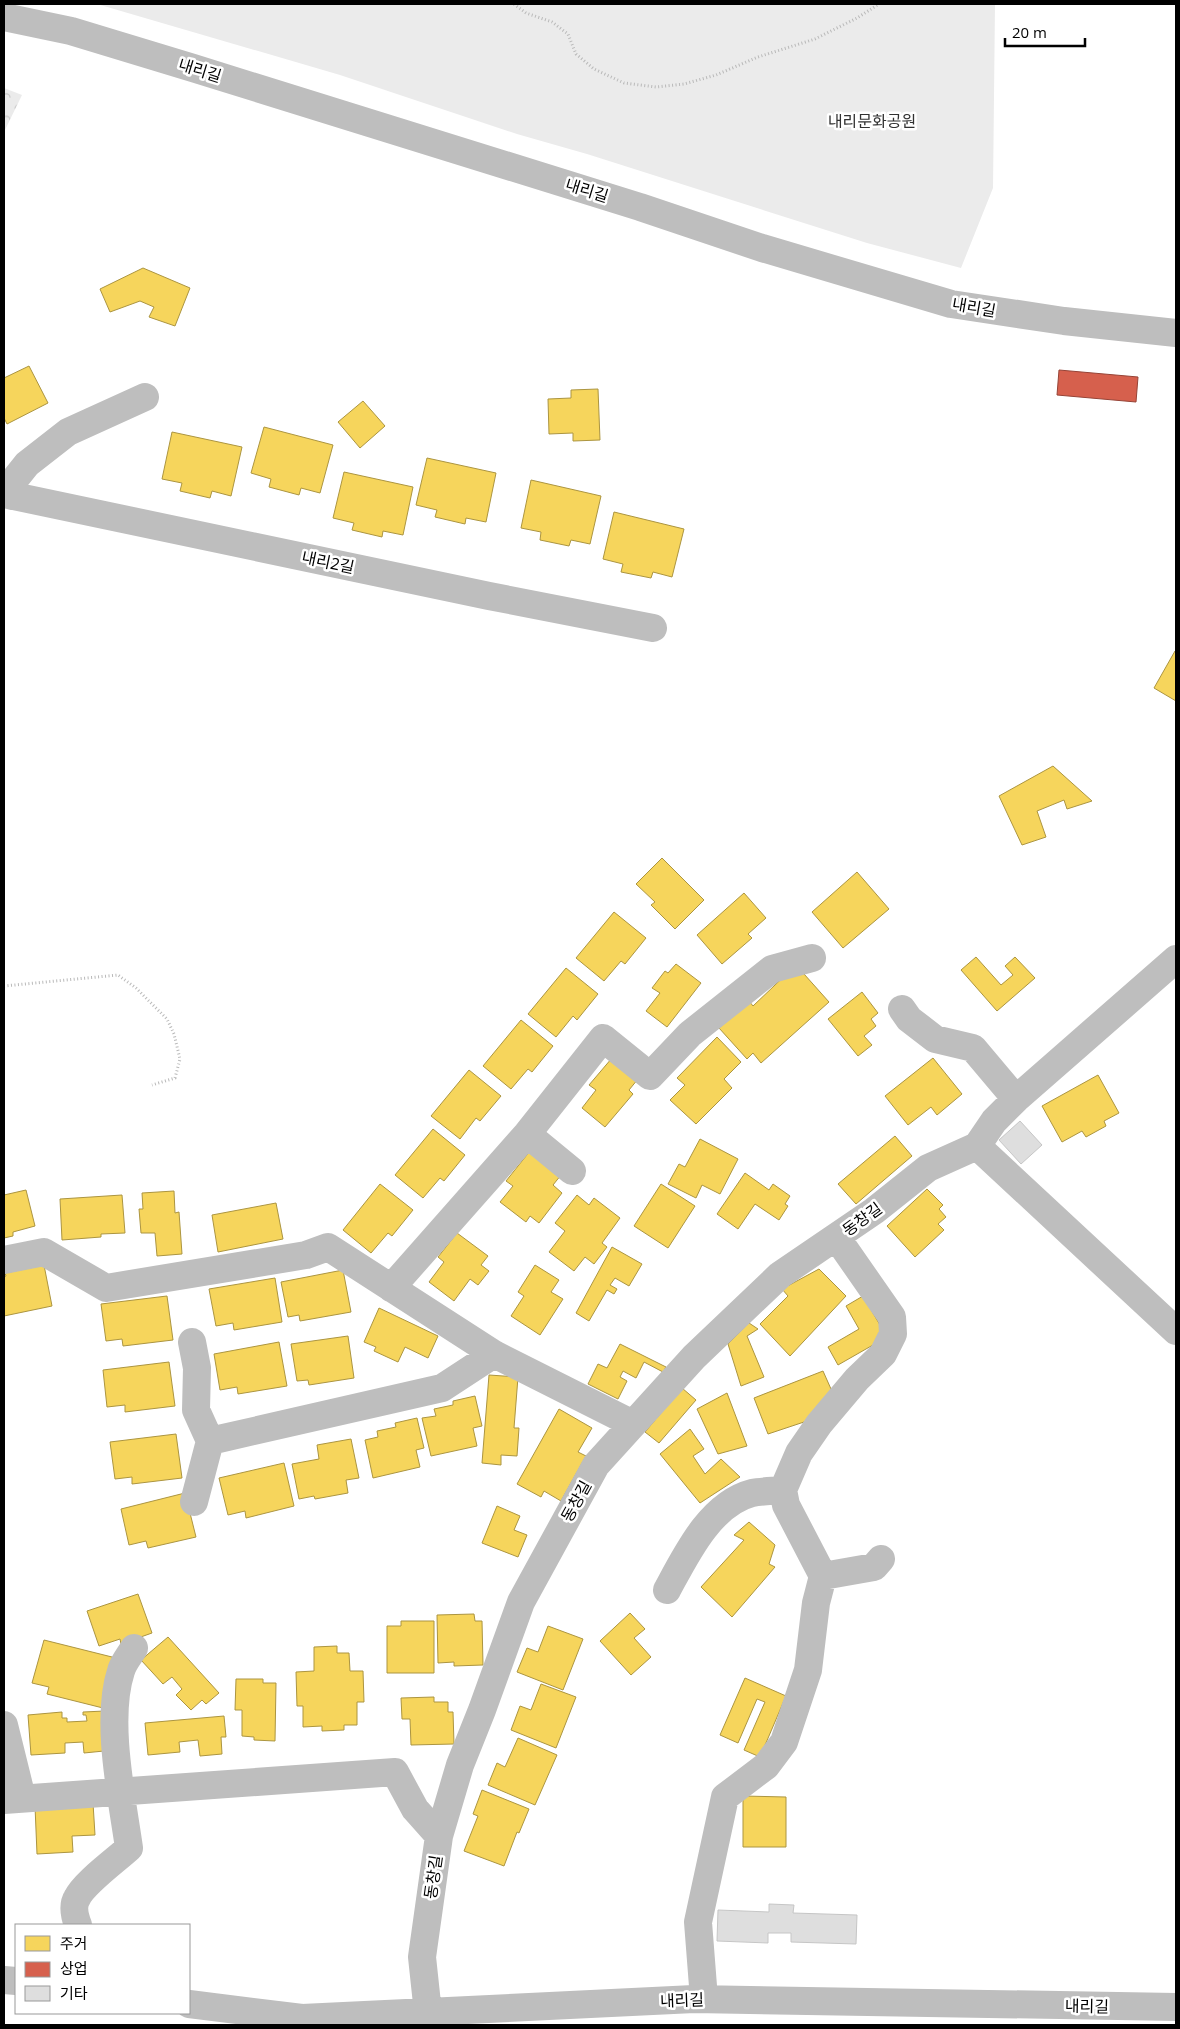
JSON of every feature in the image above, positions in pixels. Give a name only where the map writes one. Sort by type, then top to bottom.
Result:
[{"type":"street","name":"내리길","points":[[4,17],[70,31],[193,68],[640,207],[762,248],[951,304],[1064,321],[1176,333]]},
{"type":"street","points":[[8,495],[15,479],[27,464],[68,432],[145,397]]},
{"type":"street","name":"내리2길","points":[[8,495],[488,596],[653,628]]},
{"type":"street","points":[[391,1288],[527,1134],[603,1038],[650,1076],[690,1034],[772,969],[812,958]]},
{"type":"street","points":[[1176,959],[1016,1099],[994,1121],[977,1146],[1176,1331]]},
{"type":"street","points":[[902,1009],[909,1019],[935,1039],[973,1048],[1016,1099]]},
{"type":"street","points":[[527,1134],[572,1171]]},
{"type":"street","name":"동창길","points":[[428,2013],[422,1957],[439,1836],[460,1765],[521,1602],[596,1465],[694,1357],[780,1275],[874,1211],[928,1168],[977,1146]]},
{"type":"street","points":[[704,1999],[698,1922],[725,1796],[766,1766],[784,1742],[808,1670],[816,1603],[823,1576],[786,1506],[783,1490],[799,1453],[814,1431],[858,1379],[884,1354],[893,1334],[892,1317],[836,1238]]},
{"type":"street","points":[[4,1260],[44,1252],[106,1288],[306,1255],[328,1247],[494,1354],[633,1424]]},
{"type":"street","points":[[192,1342],[197,1368],[196,1410],[210,1441],[194,1502]]},
{"type":"street","points":[[210,1441],[442,1388],[494,1354]]},
{"type":"street","points":[[667,1590],[694,1541],[721,1509],[751,1494],[783,1490]]},
{"type":"street","points":[[823,1576],[874,1567],[881,1559]]},
{"type":"street","points":[[78,1924],[74,1916],[76,1898],[129,1848],[115,1748],[115,1706],[121,1671],[134,1648]]},
{"type":"street","points":[[4,1725],[13,1799],[395,1772],[415,1809],[439,1836]]},
{"type":"street","name":"내리길","points":[[190,2004],[302,2018],[704,1999],[1176,2007]]},
{"type":"path","points":[[514,4],[526,13],[552,22],[568,34],[576,54],[594,69],[624,84],[656,87],[684,84],[716,76],[758,57],[815,39],[858,18],[879,4]]},
{"type":"path","points":[[4,986],[118,975],[136,988],[166,1019],[174,1034],[180,1059],[175,1078],[152,1085]]},
{"type":"green space","name":"내리문화공원","points":[[97,4],[995,4],[993,188],[961,268],[867,243],[587,154],[517,134],[340,75]]},
{"type":"green space","points":[[4,88],[22,95],[4,132]]},
{"type":"building: 주거","points":[[143,268],[190,288],[175,326],[149,317],[154,307],[140,301],[110,312],[100,289]]},
{"type":"building: 주거","points":[[29,366],[48,403],[7,424],[4,418],[4,378]]},
{"type":"building: 주거","points":[[598,389],[600,440],[573,441],[573,433],[549,434],[548,399],[571,398],[571,390]]},
{"type":"building: 주거","points":[[363,401],[385,426],[360,448],[338,422]]},
{"type":"building: 주거","points":[[264,427],[333,445],[320,493],[301,488],[299,495],[269,487],[271,479],[251,473]]},
{"type":"building: 주거","points":[[172,432],[242,447],[231,496],[212,491],[210,498],[180,491],[182,483],[162,479]]},
{"type":"building: 주거","points":[[427,458],[496,473],[486,522],[466,518],[465,524],[435,517],[437,510],[416,505]]},
{"type":"building: 주거","points":[[344,472],[413,487],[403,535],[383,531],[382,537],[352,530],[354,523],[333,518]]},
{"type":"building: 주거","points":[[531,480],[601,496],[590,544],[571,540],[569,546],[540,540],[541,532],[521,528]]},
{"type":"building: 주거","points":[[614,512],[684,529],[672,577],[653,572],[651,578],[621,572],[623,564],[603,559]]},
{"type":"building: 주거","points":[[1176,652],[1176,701],[1154,688]]},
{"type":"building: 주거","points":[[1053,766],[1092,801],[1067,809],[1064,800],[1037,811],[1046,837],[1022,845],[999,796]]},
{"type":"building: 주거","points":[[662,858],[704,900],[675,929],[651,905],[655,902],[636,884]]},
{"type":"building: 주거","points":[[857,872],[889,909],[843,948],[812,912]]},
{"type":"building: 주거","points":[[744,893],[766,918],[748,934],[752,938],[722,964],[697,935]]},
{"type":"building: 주거","points":[[614,912],[646,938],[625,964],[621,961],[604,981],[576,958]]},
{"type":"building: 주거","points":[[976,957],[1001,985],[1013,975],[1005,966],[1015,957],[1035,978],[997,1011],[961,970]]},
{"type":"building: 주거","points":[[676,964],[701,983],[667,1027],[646,1011],[660,993],[652,988],[665,971],[668,973]]},
{"type":"building: 주거","points":[[796,965],[829,1002],[761,1063],[753,1053],[747,1059],[719,1028],[749,1001],[753,1006]]},
{"type":"building: 주거","points":[[566,968],[598,994],[577,1020],[573,1016],[556,1037],[528,1014]]},
{"type":"building: 주거","points":[[862,992],[878,1013],[871,1019],[876,1026],[864,1036],[872,1045],[858,1056],[828,1019]]},
{"type":"building: 주거","points":[[521,1020],[553,1046],[532,1072],[528,1069],[511,1089],[483,1066]]},
{"type":"building: 주거","points":[[717,1037],[741,1062],[724,1079],[732,1088],[696,1124],[670,1100],[685,1085],[677,1078]]},
{"type":"building: 주거","points":[[612,1058],[638,1079],[629,1090],[633,1094],[605,1127],[582,1108],[596,1090],[589,1085]]},
{"type":"building: 주거","points":[[933,1058],[962,1094],[937,1115],[931,1107],[908,1125],[885,1096]]},
{"type":"building: 주거","points":[[469,1070],[501,1096],[480,1121],[476,1118],[460,1139],[431,1116]]},
{"type":"building: 주거","points":[[1098,1075],[1119,1113],[1104,1121],[1106,1126],[1086,1137],[1082,1131],[1062,1142],[1042,1106]]},
{"type":"building: 주거","points":[[433,1129],[465,1155],[444,1181],[440,1178],[423,1198],[395,1175]]},
{"type":"building: 주거","points":[[895,1136],[912,1156],[856,1204],[838,1184]]},
{"type":"building: 주거","points":[[700,1139],[738,1159],[720,1194],[702,1185],[696,1198],[668,1184],[679,1164],[685,1167]]},
{"type":"building: 주거","points":[[530,1151],[561,1175],[553,1185],[562,1193],[539,1223],[530,1216],[526,1222],[500,1202],[513,1186],[506,1181]]},
{"type":"building: 주거","points":[[745,1173],[769,1190],[773,1184],[790,1196],[785,1204],[788,1206],[779,1220],[755,1204],[738,1229],[717,1214]]},
{"type":"building: 주거","points":[[380,1184],[413,1210],[392,1236],[388,1233],[371,1253],[343,1230]]},
{"type":"building: 주거","points":[[661,1184],[695,1206],[668,1248],[634,1226]]},
{"type":"building: 주거","points":[[927,1189],[943,1205],[939,1209],[946,1217],[938,1224],[944,1230],[915,1257],[887,1226]]},
{"type":"building: 주거","points":[[26,1190],[35,1226],[13,1232],[13,1236],[4,1238],[4,1195]]},
{"type":"building: 주거","points":[[174,1191],[175,1213],[179,1212],[182,1254],[157,1256],[155,1233],[141,1233],[139,1209],[143,1209],[142,1193]]},
{"type":"building: 주거","points":[[122,1195],[125,1233],[101,1234],[101,1237],[62,1240],[60,1199]]},
{"type":"building: 주거","points":[[577,1195],[589,1205],[594,1198],[620,1218],[602,1243],[607,1247],[594,1264],[585,1257],[574,1271],[549,1252],[565,1231],[555,1223]]},
{"type":"building: 주거","points":[[276,1203],[283,1239],[218,1252],[212,1215]]},
{"type":"building: 주거","points":[[457,1233],[488,1256],[481,1265],[489,1271],[478,1285],[470,1279],[454,1301],[429,1282],[444,1262],[438,1257]]},
{"type":"building: 주거","points":[[612,1247],[642,1264],[629,1286],[615,1278],[610,1285],[617,1289],[614,1294],[607,1290],[589,1321],[576,1313]]},
{"type":"building: 주거","points":[[44,1265],[52,1306],[4,1316],[5,1273]]},
{"type":"building: 주거","points":[[535,1265],[559,1280],[551,1292],[563,1299],[540,1335],[511,1316],[524,1296],[518,1292]]},
{"type":"building: 주거","points":[[819,1269],[846,1296],[790,1356],[760,1324],[788,1296],[782,1289]]},
{"type":"building: 주거","points":[[343,1270],[351,1312],[300,1321],[299,1315],[288,1317],[281,1282]]},
{"type":"building: 주거","points":[[275,1278],[282,1322],[234,1330],[233,1323],[216,1326],[209,1289]]},
{"type":"building: 주거","points":[[167,1296],[173,1340],[123,1346],[122,1339],[106,1341],[101,1304]]},
{"type":"building: 주거","points":[[863,1296],[887,1337],[838,1365],[828,1347],[859,1329],[846,1306]]},
{"type":"building: 주거","points":[[379,1308],[438,1336],[428,1358],[405,1347],[398,1362],[374,1351],[376,1347],[364,1342]]},
{"type":"building: 주거","points":[[749,1323],[758,1329],[747,1336],[764,1377],[741,1386],[728,1344]]},
{"type":"building: 주거","points":[[348,1336],[354,1378],[309,1385],[308,1380],[297,1381],[291,1344]]},
{"type":"building: 주거","points":[[279,1342],[287,1386],[238,1394],[237,1387],[220,1390],[214,1354]]},
{"type":"building: 주거","points":[[620,1344],[666,1367],[663,1372],[644,1362],[636,1378],[623,1371],[620,1377],[627,1381],[618,1399],[588,1384],[598,1364],[607,1368]]},
{"type":"building: 주거","points":[[169,1362],[175,1406],[125,1412],[125,1405],[107,1407],[103,1370]]},
{"type":"building: 주거","points":[[823,1371],[835,1398],[813,1419],[768,1434],[754,1398]]},
{"type":"building: 주거","points":[[489,1375],[518,1377],[514,1428],[519,1428],[517,1456],[501,1455],[501,1465],[482,1463]]},
{"type":"building: 주거","points":[[682,1388],[696,1400],[659,1443],[645,1432]]},
{"type":"building: 주거","points":[[727,1393],[747,1446],[718,1454],[697,1409]]},
{"type":"building: 주거","points":[[475,1396],[482,1426],[473,1428],[477,1446],[431,1456],[422,1418],[436,1416],[434,1409],[453,1405],[453,1401]]},
{"type":"building: 주거","points":[[559,1409],[592,1428],[578,1452],[586,1456],[561,1501],[544,1491],[541,1497],[517,1484]]},
{"type":"building: 주거","points":[[417,1418],[424,1448],[416,1450],[420,1467],[373,1478],[365,1440],[378,1437],[377,1431],[396,1427],[395,1423]]},
{"type":"building: 주거","points":[[690,1429],[704,1449],[693,1456],[705,1474],[721,1459],[740,1477],[700,1503],[660,1454]]},
{"type":"building: 주거","points":[[176,1434],[182,1478],[132,1484],[132,1477],[115,1479],[110,1442]]},
{"type":"building: 주거","points":[[351,1439],[359,1478],[346,1480],[348,1493],[315,1499],[314,1496],[299,1499],[292,1464],[319,1459],[317,1445]]},
{"type":"building: 주거","points":[[284,1463],[294,1506],[246,1518],[245,1511],[228,1515],[219,1478]]},
{"type":"building: 주거","points":[[185,1493],[196,1537],[148,1548],[146,1541],[129,1545],[121,1509]]},
{"type":"building: 주거","points":[[497,1506],[520,1516],[514,1530],[527,1535],[518,1557],[482,1543]]},
{"type":"building: 주거","points":[[749,1522],[775,1545],[769,1564],[775,1567],[732,1617],[701,1587],[744,1540],[734,1535]]},
{"type":"building: 주거","points":[[138,1594],[152,1633],[121,1644],[120,1639],[99,1646],[87,1611]]},
{"type":"building: 주거","points":[[630,1613],[645,1629],[634,1638],[651,1657],[631,1675],[600,1641]]},
{"type":"building: 주거","points":[[474,1614],[475,1621],[482,1621],[483,1665],[454,1666],[454,1662],[438,1663],[437,1615]]},
{"type":"building: 주거","points":[[401,1621],[434,1621],[434,1673],[387,1673],[387,1626],[401,1626]]},
{"type":"building: 주거","points":[[548,1626],[583,1639],[563,1690],[517,1672],[527,1648],[538,1652]]},
{"type":"building: 주거","points":[[168,1637],[219,1693],[206,1704],[202,1700],[191,1710],[176,1695],[182,1689],[172,1677],[163,1684],[141,1660]]},
{"type":"building: 주거","points":[[44,1640],[116,1658],[103,1708],[47,1694],[49,1687],[32,1683]]},
{"type":"building: 주거","points":[[337,1646],[337,1653],[349,1653],[350,1671],[363,1671],[364,1702],[357,1702],[357,1725],[344,1725],[344,1730],[322,1731],[322,1726],[303,1727],[303,1706],[297,1706],[296,1672],[314,1671],[314,1647]]},
{"type":"building: 주거","points":[[745,1678],[786,1696],[760,1757],[744,1750],[765,1702],[757,1699],[738,1743],[720,1735]]},
{"type":"building: 주거","points":[[236,1679],[263,1679],[263,1683],[276,1683],[275,1741],[254,1740],[254,1737],[242,1736],[242,1710],[235,1710]]},
{"type":"building: 주거","points":[[541,1684],[576,1697],[556,1748],[511,1730],[520,1706],[531,1710]]},
{"type":"building: 주거","points":[[434,1697],[434,1702],[448,1702],[448,1712],[453,1712],[454,1744],[411,1745],[410,1719],[402,1719],[401,1698]]},
{"type":"building: 주거","points":[[105,1711],[104,1751],[84,1753],[83,1742],[65,1743],[65,1753],[31,1755],[28,1715],[62,1712],[62,1718],[67,1718],[67,1722],[87,1721],[86,1715],[83,1715],[83,1712]]},
{"type":"building: 주거","points":[[224,1716],[226,1737],[221,1737],[222,1754],[200,1756],[198,1740],[179,1742],[180,1752],[148,1755],[145,1723]]},
{"type":"building: 주거","points":[[518,1738],[557,1755],[535,1805],[488,1785],[497,1763],[505,1767]]},
{"type":"building: 주거","points":[[482,1790],[529,1809],[519,1833],[517,1832],[504,1866],[464,1851],[478,1816],[473,1814]]},
{"type":"building: 주거","points":[[743,1796],[786,1797],[786,1847],[743,1847]]},
{"type":"building: 주거","points":[[93,1803],[95,1835],[72,1836],[73,1852],[37,1854],[35,1806]]},
{"type":"building: 상업","points":[[1059,370],[1138,377],[1136,402],[1057,395]]},
{"type":"building: 기타","points":[[1020,1121],[1042,1145],[1021,1164],[999,1140]]},
{"type":"building: 기타","points":[[769,1904],[794,1905],[793,1913],[857,1915],[856,1944],[791,1942],[791,1933],[768,1933],[768,1943],[717,1941],[718,1910],[769,1912]]}]
